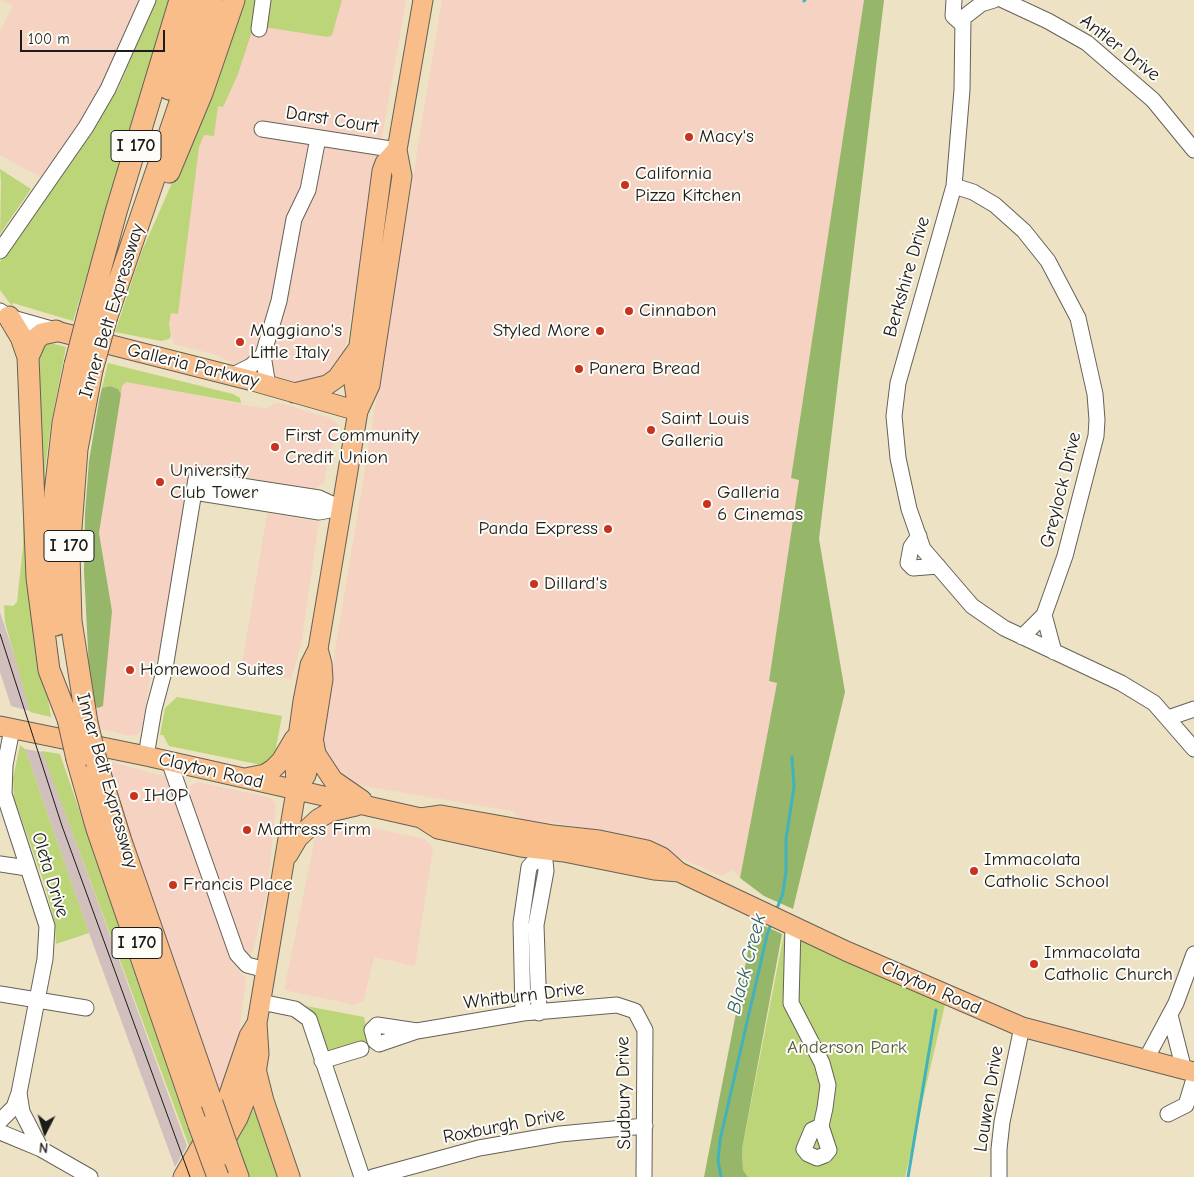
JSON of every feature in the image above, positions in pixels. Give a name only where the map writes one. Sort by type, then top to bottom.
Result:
[{"type":"highway","name":"Inner Belt Expressway","points":[[180,0],[116,212],[83,368],[69,555],[71,621],[78,721],[87,762],[97,829],[218,1177]]},
{"type":"highway","points":[[96,307],[196,0]]},
{"type":"highway","name":"Inner Belt Expressway","points":[[96,307],[132,240],[199,48],[212,0]]},
{"type":"highway","points":[[132,240],[159,193],[186,132],[215,60],[234,0]]},
{"type":"highway","points":[[4,314],[21,337],[28,357],[37,578],[49,670],[78,721]]},
{"type":"highway","points":[[28,357],[36,339],[42,334],[56,331]]},
{"type":"highway","name":"Inner Belt Expressway","points":[[87,762],[121,841],[238,1177]]},
{"type":"highway","points":[[256,1073],[263,1101],[289,1177]]},
{"type":"main road","points":[[204,1177],[242,1111],[256,1073],[259,1054],[257,1023],[296,791],[295,759],[306,734],[323,679],[318,649],[358,411],[370,385],[402,176],[397,150],[423,0]]},
{"type":"main road","points":[[358,411],[354,390],[358,347],[382,171],[385,163],[397,150]]},
{"type":"main road","name":"Galleria Parkway","points":[[56,331],[232,376],[358,411]]},
{"type":"main road","points":[[293,393],[327,385],[337,378],[358,347]]},
{"type":"main road","name":"Clayton Road","points":[[6,727],[169,761],[422,818],[438,829],[544,851],[597,858],[654,870],[679,872]]},
{"type":"main road","points":[[244,779],[265,774],[273,769],[306,734]]},
{"type":"main road","points":[[306,734],[333,780],[371,806]]},
{"type":"main road","points":[[284,862],[298,838],[318,819],[344,808],[371,806]]},
{"type":"main road","name":"Clayton Road","points":[[422,818],[441,815],[553,835],[599,840],[647,850],[662,856],[679,872],[790,926],[947,996],[1022,1027],[1191,1074]]},
{"type":"main road","points":[[183,1177],[226,1103],[249,1036],[257,1023]]},
{"type":"street","points":[[0,251],[86,127],[108,89],[148,0]]},
{"type":"street","points":[[259,29],[263,0]]},
{"type":"street","name":"Berkshire Drive","points":[[954,0],[953,16],[963,22],[962,90],[954,186],[898,383],[894,416],[898,458],[906,496],[923,549],[972,606],[1022,637],[1121,683],[1154,703],[1194,749]]},
{"type":"street","name":"Antler Drive","points":[[963,22],[981,4],[1003,0],[1048,21],[1087,43],[1153,100],[1194,150]]},
{"type":"street","name":"Darst Court","points":[[262,129],[397,150]]},
{"type":"street","points":[[268,386],[263,355],[279,302],[292,225],[308,190],[318,138]]},
{"type":"street","name":"Greylock Drive","points":[[954,186],[973,192],[995,206],[1024,231],[1048,261],[1065,289],[1078,318],[1087,350],[1098,420],[1096,436],[1065,556],[1044,615],[1022,637]]},
{"type":"street","name":"Galleria Parkway","points":[[4,314],[56,331]]},
{"type":"street","points":[[232,376],[251,366],[263,355]]},
{"type":"street","points":[[146,756],[154,709],[165,668],[195,486],[319,512],[341,508]]},
{"type":"street","points":[[919,536],[911,546],[908,563],[913,568],[938,566]]},
{"type":"street","points":[[1044,615],[1054,652]]},
{"type":"street","points":[[1168,718],[1194,709]]},
{"type":"street","name":"Oleta Drive","points":[[0,1121],[14,1107],[19,1094],[45,959],[47,926],[4,794],[6,727]]},
{"type":"street","points":[[169,761],[236,954],[247,965],[266,970]]},
{"type":"street","points":[[531,1013],[536,925],[546,871],[544,851]]},
{"type":"street","points":[[0,864],[28,868]]},
{"type":"street","points":[[790,926],[791,1003],[822,1063],[828,1085],[821,1126]]},
{"type":"street","points":[[1145,1061],[1170,1015],[1194,954]]},
{"type":"street","points":[[0,994],[86,1008]]},
{"type":"street","points":[[261,1002],[295,1009],[306,1016],[312,1026],[322,1061],[362,1177]]},
{"type":"street","name":"Whitburn Drive","points":[[377,1025],[372,1030],[376,1044],[396,1040],[417,1031],[531,1013],[617,1005],[635,1011]]},
{"type":"street","name":"Sudbury Drive","points":[[635,1011],[645,1030],[644,1177]]},
{"type":"street","points":[[1168,1114],[1190,1110],[1191,1074],[1170,1015]]},
{"type":"street","name":"Louwen Drive","points":[[999,1177],[999,1149],[1002,1122],[1022,1027]]},
{"type":"street","points":[[322,1061],[361,1049]]},
{"type":"street","name":"Oleta Drive","points":[[19,1094],[22,1112],[41,1149]]},
{"type":"street","name":"Roxburgh Drive","points":[[373,1177],[479,1148],[560,1134],[644,1126]]},
{"type":"street","points":[[0,1132],[41,1149],[90,1177]]},
{"type":"shaded area","points":[[1,0],[142,0],[100,93],[44,179],[0,155],[0,31],[13,6]]},
{"type":"shaded area","points":[[249,0],[406,0],[344,355],[331,376],[300,383],[234,365],[217,355],[174,344],[169,324],[199,147],[234,60]]},
{"type":"shaded area","name":"Saint Louis Galleria","points":[[442,0],[864,0],[791,478],[799,480],[769,681],[777,683],[740,878],[732,870],[722,876],[667,852],[602,831],[556,823],[522,821],[512,811],[352,784],[343,779],[323,747],[323,724]]},
{"type":"shaded area","points":[[123,381],[267,409],[275,403],[280,403],[330,418],[338,424],[339,430],[330,453],[324,482],[313,490],[192,474],[159,656],[152,669],[141,730],[138,734],[131,736],[99,729],[94,706],[101,708],[112,611],[99,533]]},
{"type":"shaded area","points":[[267,513],[319,522],[301,645],[291,679],[241,670]]},
{"type":"shaded area","points":[[0,612],[30,711],[11,706],[0,672]]},
{"type":"shaded area","points":[[25,749],[43,752],[187,1146],[175,1167],[89,933]]},
{"type":"shaded area","points":[[107,761],[167,777],[230,954],[234,964],[246,979],[237,1046],[220,1096],[135,852]]},
{"type":"shaded area","points":[[198,782],[271,798],[276,804],[267,892],[253,951],[249,956],[243,954],[189,796],[190,786]]},
{"type":"shaded area","points":[[331,820],[425,839],[433,848],[415,966],[374,957],[364,1000],[355,1005],[284,990],[317,829]]},
{"type":"green space","points":[[156,0],[171,0],[73,321],[13,303],[12,306],[0,290],[0,262],[118,89]]},
{"type":"green space","points":[[244,0],[257,0],[252,31],[238,74],[223,107],[218,106],[214,136],[204,135],[199,147],[178,314],[171,313],[169,324],[171,336],[169,339],[161,341],[115,332],[142,251],[183,158]]},
{"type":"green space","points":[[268,0],[342,0],[332,35],[328,37],[264,27]]},
{"type":"green space","points":[[864,0],[884,0],[819,539],[845,692],[793,909],[764,896],[740,878],[777,683],[769,681],[799,480],[791,478]]},
{"type":"green space","points":[[0,169],[31,189],[0,234],[1,182]]},
{"type":"green space","points":[[43,341],[66,347],[51,424],[45,469],[45,527],[35,355]]},
{"type":"green space","points":[[108,363],[233,394],[240,398],[241,403],[126,382],[122,386],[121,394],[118,389],[110,386],[102,388]]},
{"type":"green space","points":[[110,386],[118,389],[121,394],[99,533],[112,611],[103,706],[98,708],[94,706],[89,669],[84,571],[85,514],[89,461],[99,401],[102,388]]},
{"type":"green space","points":[[23,488],[35,621],[51,717],[30,712],[5,622],[4,605],[13,606],[17,602],[23,547]]},
{"type":"green space","points":[[177,697],[282,716],[274,758],[262,765],[169,746],[163,735],[160,735],[165,708]]},
{"type":"green space","points":[[20,745],[25,749],[89,933],[56,944],[55,923],[45,886],[14,798],[13,778]]},
{"type":"green space","points":[[42,751],[60,754],[192,1140],[189,1146]]},
{"type":"green space","points":[[754,921],[782,934],[742,1149],[743,1170],[748,1177],[704,1177]]},
{"type":"green space","name":"Anderson Park","points":[[786,923],[947,996],[905,1177],[748,1177],[743,1170],[742,1149]]},
{"type":"green space","points":[[306,1006],[364,1017],[369,1041],[327,1052],[313,1012]]},
{"type":"green space","points":[[258,1101],[285,1177],[249,1177],[236,1142]]},
{"type":"waterway","name":"Black Creek","points":[[776,911],[783,893],[786,871],[786,839],[794,787],[792,757]]},
{"type":"waterway","name":"Black Creek","points":[[721,1177],[718,1160],[720,1140],[767,935],[772,921]]},
{"type":"waterway","points":[[908,1177],[936,1010]]},
{"type":"tram line","points":[[0,634],[62,826],[190,1177]]},
{"type":"place","name":"Macy's","points":[[689,137]]},
{"type":"place","name":"California Pizza Kitchen","points":[[625,185]]},
{"type":"place","name":"Cinnabon","points":[[629,311]]},
{"type":"place","name":"Styled More","points":[[600,331]]},
{"type":"place","name":"Maggiano's Little Italy","points":[[240,342]]},
{"type":"place","name":"Panera Bread","points":[[579,369]]},
{"type":"place","name":"Saint Louis Galleria","points":[[651,430]]},
{"type":"place","name":"First Community Credit Union","points":[[275,447]]},
{"type":"place","name":"University Club Tower","points":[[160,482]]},
{"type":"place","name":"Galleria 6 Cinemas","points":[[707,504]]},
{"type":"place","name":"Panda Express","points":[[608,529]]},
{"type":"place","name":"Dillard's","points":[[534,584]]},
{"type":"place","name":"Homewood Suites","points":[[130,670]]},
{"type":"place","name":"IHOP","points":[[134,796]]},
{"type":"place","name":"Mattress Firm","points":[[247,830]]},
{"type":"place","name":"Immacolata Catholic School","points":[[974,871]]},
{"type":"place","name":"Francis Place","points":[[173,885]]},
{"type":"place","name":"Immacolata Catholic Church","points":[[1034,964]]}]
